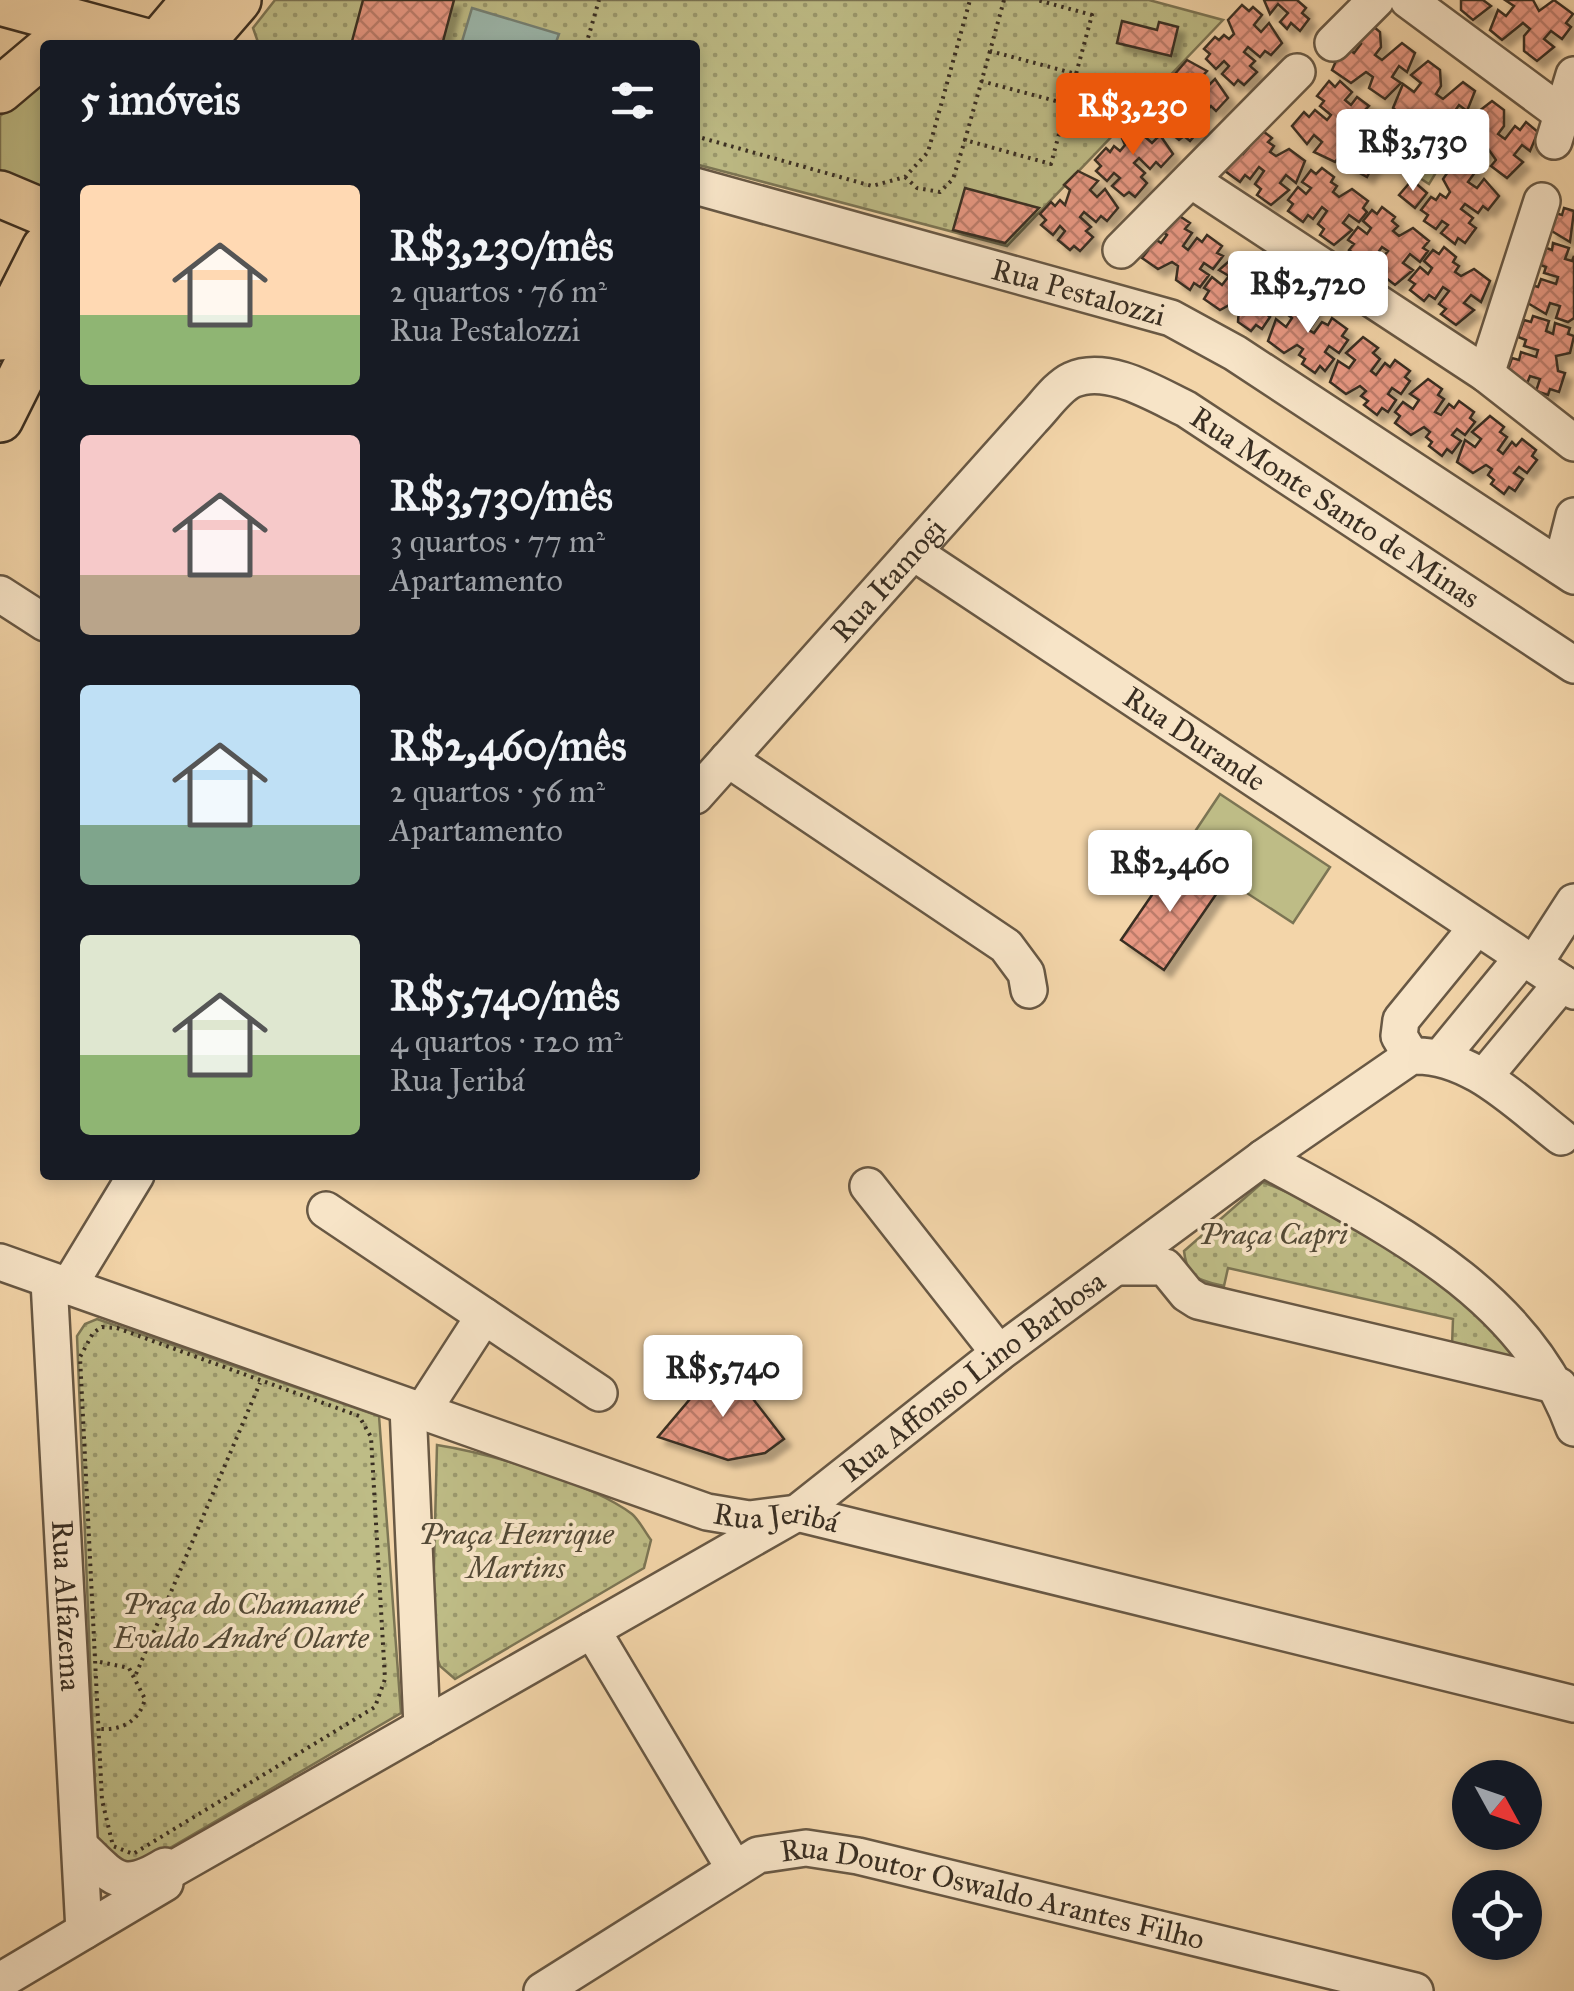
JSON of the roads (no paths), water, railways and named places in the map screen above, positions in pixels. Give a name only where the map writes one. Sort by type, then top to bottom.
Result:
[{"type":"main road","points":[[161,40],[196,0]]},
{"type":"main road","points":[[203,40],[238,0]]},
{"type":"main road","points":[[3,8],[59,40]]},
{"type":"main road","points":[[0,90],[40,56]]},
{"type":"main road","points":[[0,194],[40,211]]},
{"type":"main road","points":[[0,338],[40,258]]},
{"type":"main road","points":[[0,419],[40,340]]},
{"type":"street","points":[[1332,44],[1376,0]]},
{"type":"street","points":[[1408,0],[1558,128],[1574,75]]},
{"type":"street","points":[[1120,250],[1297,72]]},
{"type":"street","points":[[1192,180],[1486,374],[1574,443]]},
{"type":"street","name":"Rua Pestalozzi","points":[[700,187],[1171,318],[1235,353],[1567,572]]},
{"type":"street","points":[[1486,374],[1542,201]]},
{"type":"street","name":"Rua Itamogi","points":[[700,790],[1068,382],[1088,375]]},
{"type":"street","name":"Rua Monte Santo de Minas","points":[[1088,375],[1146,390],[1186,408],[1574,665]]},
{"type":"street","points":[[1567,572],[1574,516]]},
{"type":"street","name":"Rua Durande","points":[[913,552],[1548,974]]},
{"type":"street","points":[[0,594],[40,621]]},
{"type":"street","points":[[728,759],[1006,946],[1026,972],[1029,990]]},
{"type":"street","points":[[1484,1077],[1540,1015],[1548,974],[1574,902]]},
{"type":"street","points":[[1478,926],[1401,1020],[1399,1036],[1415,1061],[1484,1077],[1561,1137]]},
{"type":"street","name":"Rua Affonso Lino Barbosa","points":[[0,1981],[164,1886],[173,1869],[798,1512],[999,1352],[1263,1158],[1548,974]]},
{"type":"street","points":[[1263,1158],[1444,1264],[1486,1299],[1559,1386],[1574,1428]]},
{"type":"street","points":[[58,1284],[132,1180]]},
{"type":"street","points":[[868,1186],[999,1352]]},
{"type":"street","points":[[326,1210],[600,1393]]},
{"type":"street","name":"Rua Jeribá","points":[[0,1262],[707,1512],[749,1519],[798,1512],[1574,1704]]},
{"type":"street","points":[[1116,1267],[1165,1267],[1198,1301],[1559,1386]]},
{"type":"street","name":"Rua Alfazema","points":[[58,1284],[84,1931]]},
{"type":"street","points":[[422,1727],[415,1409],[484,1316]]},
{"type":"street","points":[[592,1630],[734,1868]]},
{"type":"street","name":"Rua Affonso Lino Barbosa","points":[[80,1846],[120,1880],[133,1883],[165,1866],[173,1869]]},
{"type":"street","name":"Rua Doutor Oswaldo Arantes Filho","points":[[542,1991],[734,1868],[758,1856],[806,1848],[858,1856],[1415,1991]]},
{"type":"park label","name":"Praça Capri","points":[[1273,1234]]},
{"type":"park label","name":"Praça Henrique Martins","points":[[516,1551]]},
{"type":"park label","name":"Praça do Chamamé Evaldo André Olarte","points":[[241,1621]]}]
